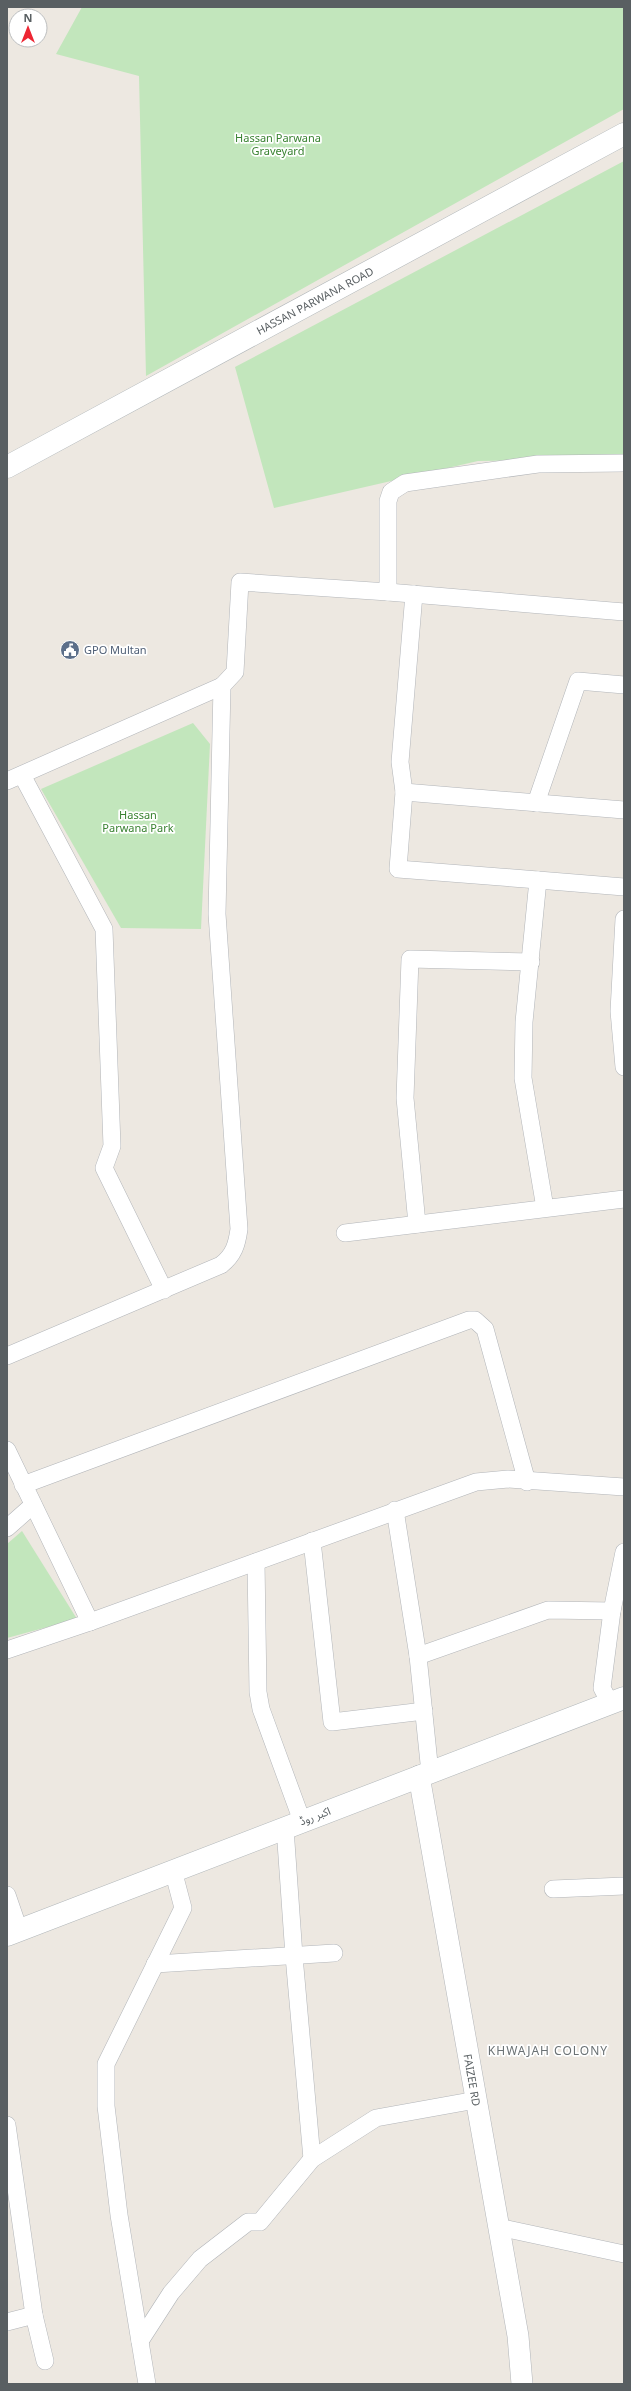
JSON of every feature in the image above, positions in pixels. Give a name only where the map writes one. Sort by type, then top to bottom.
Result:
[{"type":"main road","name":"HASSAN PARWANA ROAD","points":[[7,467],[624,134]]},
{"type":"main road","name":"اکبر روڈ","points":[[13,1933],[617,1700]]},
{"type":"street","points":[[388,592],[388,501],[391,492],[405,483],[538,464],[624,464]]},
{"type":"street","points":[[164,1290],[104,1168],[112,1146],[104,929],[14,778],[222,686],[235,672],[240,582],[414,594],[624,612]]},
{"type":"street","points":[[414,594],[400,762],[404,792],[398,869],[624,887]]},
{"type":"street","points":[[536,803],[578,681],[624,685]]},
{"type":"street","points":[[7,1356],[224,1263],[232,1254],[239,1229],[217,914],[222,686]]},
{"type":"street","points":[[404,792],[624,810]]},
{"type":"street","points":[[538,880],[524,1022],[522,1078],[545,1208]]},
{"type":"street","points":[[624,918],[621,1011],[624,1067]]},
{"type":"street","points":[[417,1224],[404,1098],[410,958],[531,962]]},
{"type":"street","points":[[345,1232],[624,1199]]},
{"type":"street","points":[[23,1484],[469,1320],[475,1320],[485,1329],[527,1482]]},
{"type":"street","points":[[7,1450],[90,1622]]},
{"type":"street","points":[[7,1650],[90,1622],[312,1542],[395,1510],[476,1482],[508,1479],[527,1482],[624,1487]]},
{"type":"street","points":[[7,1528],[33,1505]]},
{"type":"street","points":[[395,1510],[418,1656],[424,1711],[424,1775]]},
{"type":"street","points":[[312,1542],[332,1722],[424,1711]]},
{"type":"street","points":[[617,1700],[602,1688],[612,1611],[624,1552]]},
{"type":"street","points":[[256,1562],[260,1703],[294,1825],[294,1956],[312,2158]]},
{"type":"street","points":[[418,1656],[548,1610],[612,1611]]},
{"type":"street","name":"FAIZEE RD","points":[[424,1775],[476,2100],[518,2336],[522,2384]]},
{"type":"street","points":[[147,2384],[119,2215],[106,2106],[106,2064],[183,1908],[173,1870]]},
{"type":"street","points":[[553,1889],[624,1886]]},
{"type":"street","points":[[7,1896],[13,1933]]},
{"type":"street","points":[[156,1964],[334,1953]]},
{"type":"street","points":[[140,2341],[171,2292],[200,2259],[248,2222],[260,2222],[312,2158],[376,2118],[476,2100]]},
{"type":"street","points":[[7,2125],[12,2191],[34,2315],[45,2361]]},
{"type":"street","points":[[498,2227],[624,2253]]},
{"type":"street","points":[[7,2322],[34,2315]]},
{"type":"green space","name":"Hassan Parwana Graveyard","points":[[82,7],[624,7],[624,109],[146,376],[139,76],[56,54]]},
{"type":"green space","points":[[624,161],[624,459],[478,461],[274,508],[235,367]]},
{"type":"green space","name":"Hassan Parwana Park","points":[[193,723],[210,744],[201,929],[121,928],[41,789]]},
{"type":"green space","points":[[22,1531],[77,1619],[7,1638],[7,1544]]},
{"type":"place","name":"GPO Multan","points":[[70,650]]},
{"type":"district","name":"KHWAJAH COLONY","points":[[548,2051]]}]
